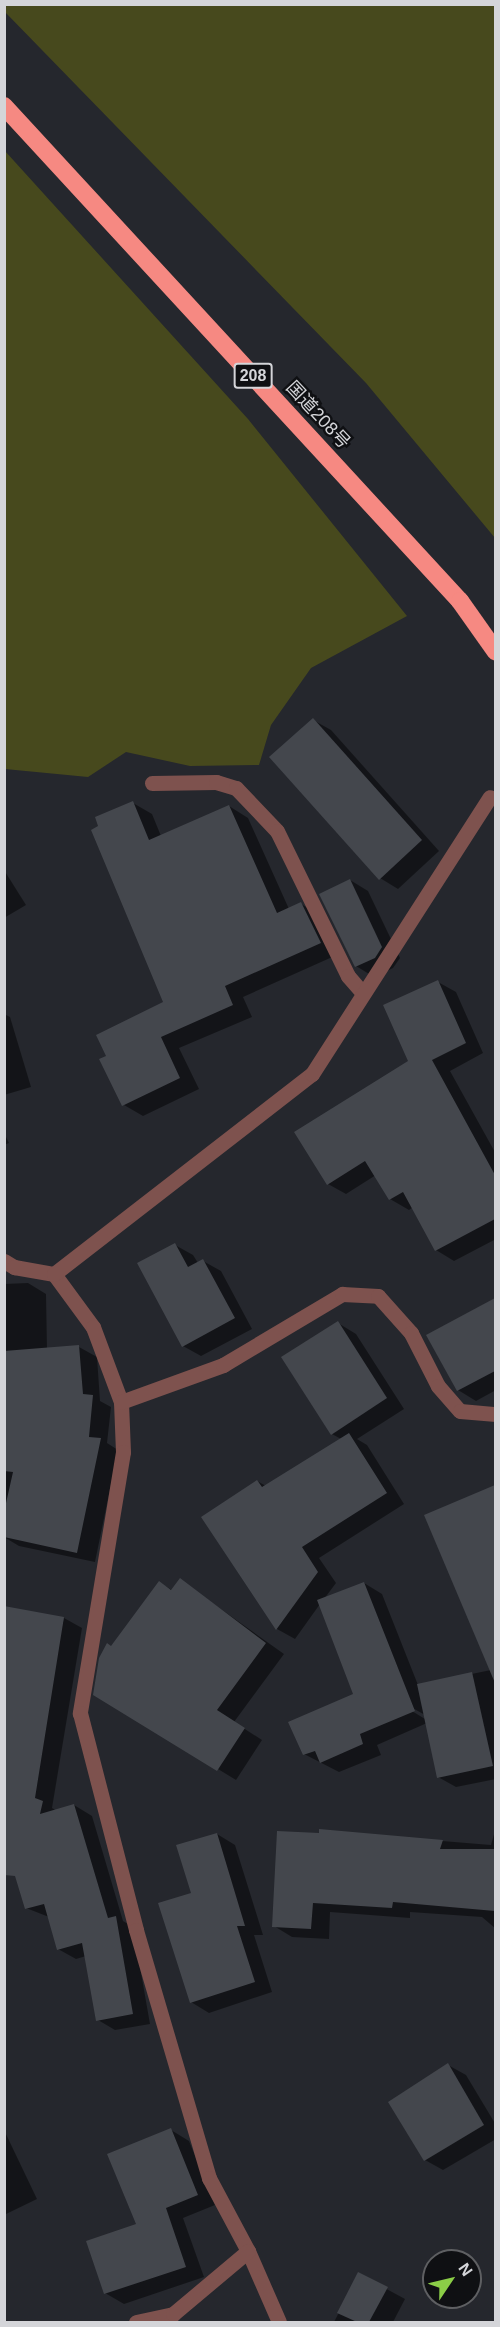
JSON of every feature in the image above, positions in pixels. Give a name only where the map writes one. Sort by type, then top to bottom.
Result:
[{"type":"highway","name":"国道208号","points":[[4,105],[460,601],[495,652]]},
{"type":"street","points":[[152,783],[216,782],[236,788],[277,831],[348,976],[362,992]]},
{"type":"street","points":[[54,1274],[312,1074],[362,992],[490,797]]},
{"type":"street","points":[[4,1261],[14,1267],[54,1274],[93,1327],[121,1402],[123,1452],[80,1713],[136,1929],[209,2178],[248,2251],[279,2322]]},
{"type":"street","points":[[121,1402],[223,1365],[342,1294],[378,1296],[411,1333],[438,1386],[460,1411],[495,1414]]},
{"type":"street","points":[[136,2322],[173,2314],[248,2251]]},
{"type":"green space","points":[[4,5],[495,5],[495,538],[366,383],[5,12]]},
{"type":"green space","points":[[5,151],[248,419],[407,616],[311,668],[271,725],[259,765],[190,766],[126,752],[88,777],[5,769]]},
{"type":"building","points":[[313,718],[422,840],[379,880],[269,757]]},
{"type":"building","points":[[133,801],[149,840],[229,805],[277,913],[301,902],[321,943],[225,986],[233,1005],[161,1037],[180,1078],[122,1106],[99,1059],[106,1056],[96,1035],[163,1002],[91,830],[98,826],[95,817]]},
{"type":"building","points":[[350,879],[382,947],[375,958],[355,967],[319,894]]},
{"type":"building","points":[[438,980],[466,1043],[432,1060],[495,1175],[495,1219],[435,1251],[403,1192],[389,1200],[365,1161],[327,1185],[294,1132],[408,1061],[383,1005]]},
{"type":"building","points":[[175,1243],[188,1267],[203,1259],[235,1318],[182,1347],[137,1263]]},
{"type":"building","points":[[495,1298],[495,1371],[457,1391],[426,1335]]},
{"type":"building","points":[[338,1321],[387,1398],[331,1435],[281,1357]]},
{"type":"building","points":[[79,1345],[83,1394],[93,1395],[89,1437],[101,1438],[77,1553],[4,1537],[4,1512],[13,1472],[4,1471],[4,1351]]},
{"type":"building","points":[[349,1433],[387,1493],[302,1547],[318,1572],[276,1630],[201,1517],[257,1480],[262,1487]]},
{"type":"building","points":[[495,1485],[495,1683],[424,1515]]},
{"type":"building","points":[[180,1578],[266,1643],[217,1710],[245,1728],[217,1771],[93,1695],[99,1658],[107,1643],[111,1646],[159,1581],[171,1590]]},
{"type":"building","points":[[364,1582],[415,1711],[360,1734],[363,1744],[320,1763],[315,1751],[303,1755],[288,1722],[353,1694],[317,1600]]},
{"type":"building","points":[[4,1606],[64,1617],[35,1798],[43,1801],[40,1814],[74,1804],[108,1918],[116,1916],[133,2014],[96,2021],[82,1943],[57,1950],[44,1904],[25,1909],[15,1876],[4,1875]]},
{"type":"building","points":[[472,1672],[493,1766],[437,1778],[417,1684]]},
{"type":"building","points":[[319,1829],[443,1840],[440,1849],[495,1849],[495,1911],[393,1902],[392,1908],[313,1903],[311,1929],[272,1927],[277,1831],[319,1833]]},
{"type":"building","points":[[217,1833],[245,1926],[237,1926],[255,1982],[190,2003],[158,1903],[191,1893],[176,1845]]},
{"type":"building","points":[[448,2063],[484,2125],[424,2161],[388,2102]]},
{"type":"building","points":[[171,2128],[198,2195],[166,2208],[186,2267],[104,2294],[86,2241],[136,2224],[107,2154]]},
{"type":"building","points":[[358,2272],[388,2287],[369,2322],[357,2322],[337,2313]]}]
